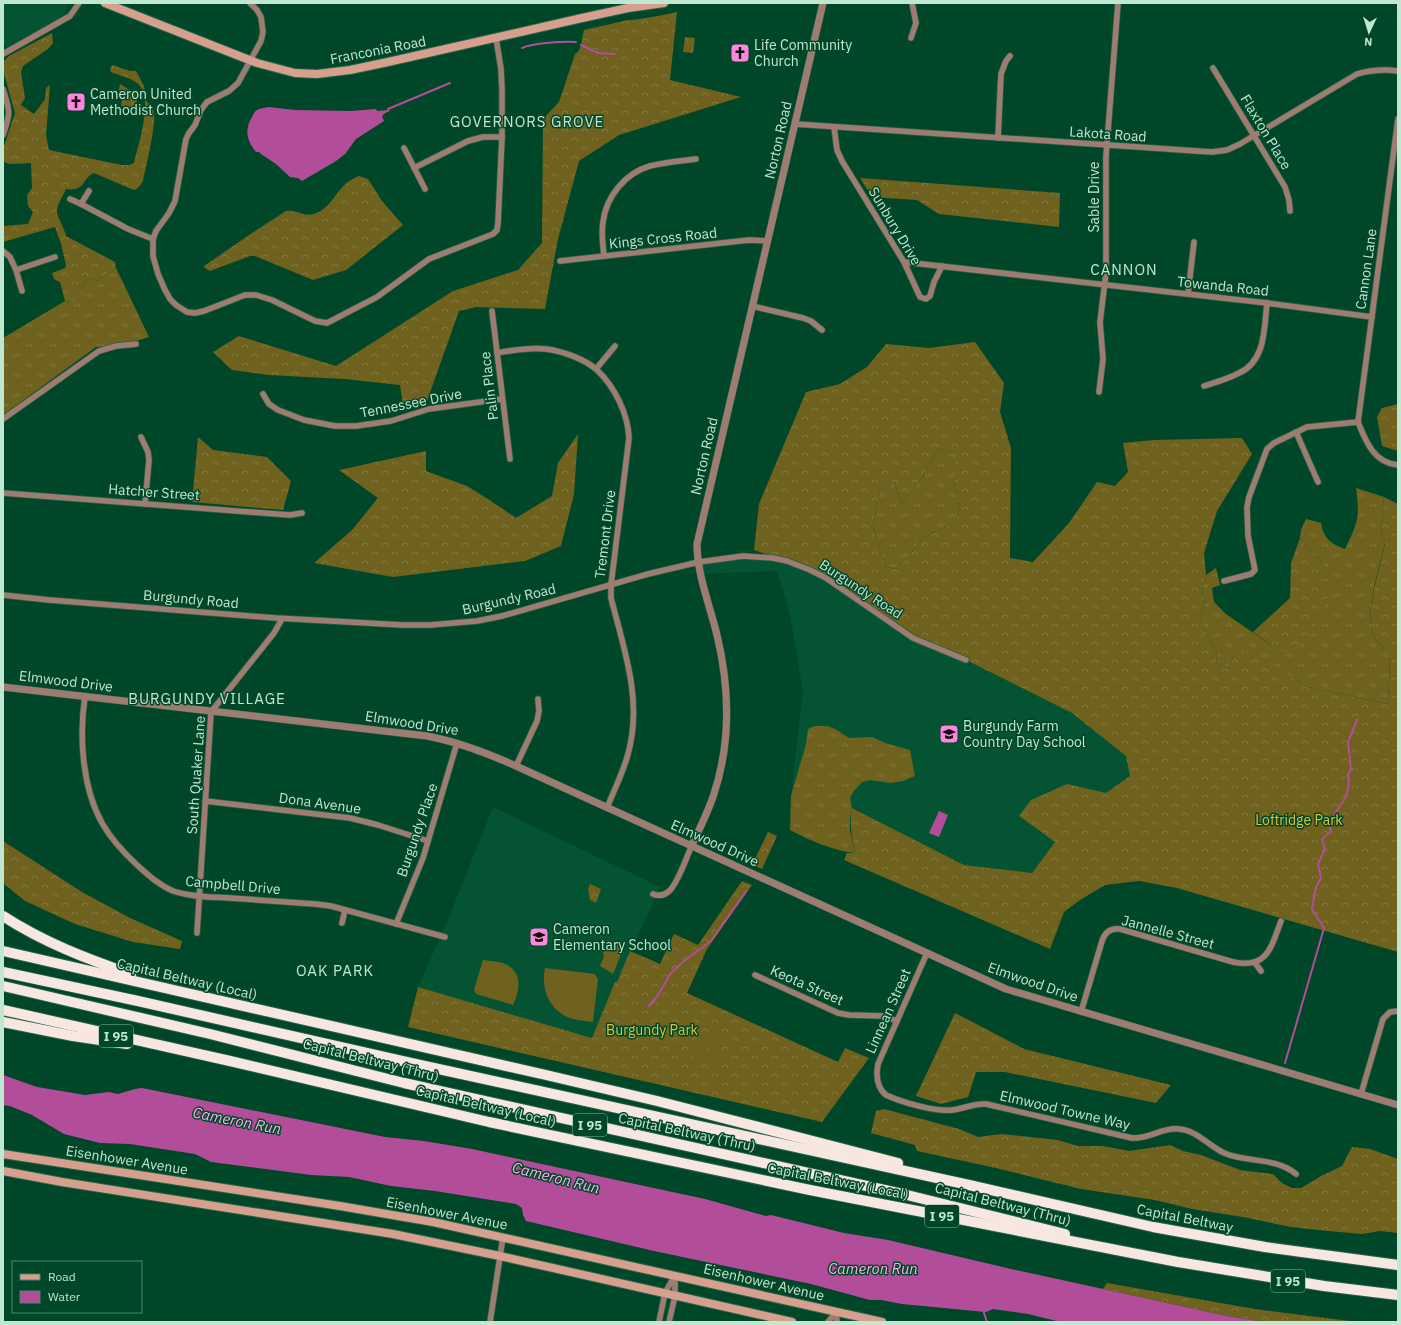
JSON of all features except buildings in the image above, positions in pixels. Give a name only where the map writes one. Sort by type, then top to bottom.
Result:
[{"type":"highway","points":[[3,916],[22,928],[68,951],[179,991]]},
{"type":"highway","name":"Capital Beltway (Local)","points":[[3,951],[657,1101],[883,1158],[969,1184]]},
{"type":"highway","name":"Capital Beltway (Thru)","points":[[3,972],[138,1000],[427,1066],[969,1184]]},
{"type":"highway","name":"Capital Beltway (Thru)","points":[[3,986],[210,1034],[404,1083],[908,1195],[1178,1262]]},
{"type":"highway","name":"Capital Beltway (Local)","points":[[3,1010],[230,1061],[489,1122],[671,1161],[1178,1262]]},
{"type":"highway","points":[[3,1022],[73,1036],[230,1061]]},
{"type":"highway","name":"Capital Beltway","points":[[969,1184],[1100,1215],[1225,1241],[1357,1261],[1398,1265]]},
{"type":"highway","name":"I 95","points":[[1178,1262],[1324,1286],[1398,1295]]},
{"type":"main road","name":"Franconia Road","points":[[105,3],[250,61],[286,71],[320,74],[350,70],[388,62],[628,8],[664,3]]},
{"type":"main road","name":"Eisenhower Avenue","points":[[3,1154],[353,1208],[433,1222],[882,1322]]},
{"type":"main road","points":[[3,1171],[62,1182],[358,1228],[500,1256],[792,1322]]},
{"type":"street","points":[[3,54],[70,16],[79,3]]},
{"type":"street","points":[[250,3],[261,17],[263,32],[261,41],[238,83],[229,91],[206,102],[201,110],[195,125],[186,139],[173,208],[156,231],[153,239],[153,256],[162,285],[170,299],[187,312],[195,313],[204,311],[245,295],[256,295],[272,300],[315,321],[327,323],[377,297],[429,260],[488,237],[497,230],[502,137],[502,78],[496,38]]},
{"type":"street","name":"Norton Road","points":[[653,894],[657,896],[663,895],[670,890],[708,810],[718,781],[725,750],[727,690],[723,659],[699,562],[697,549],[698,537],[823,3]]},
{"type":"street","points":[[911,38],[916,22],[912,3]]},
{"type":"street","name":"Sable Drive","points":[[1099,392],[1103,359],[1100,322],[1106,272],[1107,146],[1118,3]]},
{"type":"street","points":[[998,138],[1001,74],[1006,61],[1010,56]]},
{"type":"street","name":"Flaxton Place","points":[[1214,68],[1285,187],[1289,200],[1290,212]]},
{"type":"street","name":"Lakota Road","points":[[795,124],[1212,152],[1232,148],[1357,74],[1379,69],[1398,71]]},
{"type":"street","points":[[3,89],[10,110],[3,135]]},
{"type":"street","name":"Cannon Lane","points":[[1358,422],[1398,119]]},
{"type":"street","name":"Sunbury Drive","points":[[834,127],[837,150],[842,161],[904,262],[918,295],[922,299],[926,299],[932,293],[934,282],[942,266]]},
{"type":"street","points":[[414,168],[468,142],[483,138],[502,137]]},
{"type":"street","points":[[404,148],[425,189]]},
{"type":"street","points":[[604,256],[602,230],[604,215],[611,197],[622,183],[635,173],[649,166],[660,163],[696,159]]},
{"type":"street","points":[[81,204],[89,191]]},
{"type":"street","points":[[70,199],[128,229],[153,239]]},
{"type":"street","name":"Kings Cross Road","points":[[560,261],[749,240],[768,241]]},
{"type":"street","points":[[1188,294],[1194,242]]},
{"type":"street","points":[[3,251],[10,257],[16,270],[22,292]]},
{"type":"street","points":[[16,270],[55,257]]},
{"type":"street","name":"Towanda Road","points":[[904,262],[1267,303],[1372,317]]},
{"type":"street","points":[[1204,386],[1239,373],[1248,368],[1253,362],[1260,351],[1262,344],[1267,303]]},
{"type":"street","points":[[752,306],[803,318],[811,321],[822,330]]},
{"type":"street","name":"Palin Place","points":[[492,311],[510,459]]},
{"type":"street","points":[[3,419],[99,351],[116,346],[136,344]]},
{"type":"street","points":[[596,369],[615,346]]},
{"type":"street","name":"Tremont Drive","points":[[497,353],[536,349],[557,351],[578,359],[596,369],[617,397],[625,414],[628,431],[611,585],[611,598],[631,677],[634,713],[628,753],[607,808]]},
{"type":"street","name":"Tennessee Drive","points":[[263,394],[269,404],[278,410],[304,420],[335,426],[356,426],[391,421],[429,409],[502,399]]},
{"type":"street","points":[[1224,581],[1251,574],[1255,570],[1247,527],[1247,507],[1249,497],[1267,450],[1274,444],[1307,427],[1358,422],[1368,445],[1374,454],[1386,463],[1398,466]]},
{"type":"street","points":[[1296,432],[1318,482]]},
{"type":"street","points":[[141,437],[148,452],[149,460],[145,504]]},
{"type":"street","name":"Hatcher Street","points":[[3,493],[290,515],[302,513]]},
{"type":"street","name":"Burgundy Road","points":[[3,594],[49,600],[282,619],[403,625],[454,624],[502,616],[676,567],[699,562],[743,556],[773,558],[787,561],[826,578],[913,638],[966,660]]},
{"type":"street","name":"South Quaker Lane","points":[[197,933],[211,712],[274,633],[282,619]]},
{"type":"street","name":"Elmwood Drive","points":[[3,687],[420,735],[457,743],[477,749],[516,766],[691,847],[1006,989],[1398,1105]]},
{"type":"street","name":"Campbell Drive","points":[[85,696],[82,717],[82,751],[91,797],[102,823],[119,847],[154,880],[174,891],[199,895],[315,904],[345,910],[445,937]]},
{"type":"street","points":[[516,766],[537,721],[539,711],[538,699]]},
{"type":"street","name":"Burgundy Place","points":[[396,924],[428,841],[457,743]]},
{"type":"street","name":"Dona Avenue","points":[[205,802],[350,818],[378,825],[428,841]]},
{"type":"street","points":[[342,923],[345,910]]},
{"type":"street","points":[[1261,971],[1255,963],[1269,951],[1281,921]]},
{"type":"street","name":"Jannelle Street","points":[[1081,1012],[1104,935],[1111,930],[1120,929],[1233,962],[1247,964],[1255,963]]},
{"type":"street","name":"Linnean Street","points":[[891,1097],[882,1091],[877,1081],[880,1058],[927,953]]},
{"type":"street","name":"Keota Street","points":[[755,975],[838,1013],[849,1015],[883,1016],[897,1021]]},
{"type":"street","points":[[1361,1094],[1382,1021],[1390,1012],[1398,1011]]},
{"type":"street","name":"Elmwood Towne Way","points":[[891,1097],[942,1111],[957,1110],[978,1104],[986,1104],[1132,1138],[1147,1137],[1171,1129],[1183,1129],[1194,1134],[1226,1154],[1243,1159],[1280,1164],[1296,1174]]},
{"type":"street","points":[[490,1322],[503,1237]]},
{"type":"street","points":[[659,1322],[665,1293],[675,1275]]},
{"type":"street","points":[[669,1322],[675,1296],[675,1275]]},
{"type":"street","points":[[828,1322],[836,1312]]},
{"type":"street","points":[[836,1312],[837,1322]]},
{"type":"shaded area","points":[[3,3],[64,3],[67,6],[64,16],[7,48],[5,45],[3,46]]},
{"type":"shaded area","name":"Burgundy Farm Country Day School","points":[[767,558],[810,570],[966,660],[1072,713],[1126,756],[1135,796],[1019,817],[1055,842],[1032,873],[964,865],[853,808],[847,853],[805,838],[790,830],[791,796],[803,691],[790,614],[777,571],[701,574],[699,562]]},
{"type":"shaded area","name":"Cameron Elementary School","points":[[493,807],[660,887],[592,1038],[418,987],[447,922]]},
{"type":"green space","points":[[677,12],[670,80],[741,97],[619,135],[579,161],[558,239],[545,309],[476,307],[459,311],[427,401],[403,405],[400,385],[344,379],[269,375],[232,370],[213,352],[239,336],[336,366],[453,291],[518,270],[542,243],[543,119],[559,102],[575,54],[579,50],[584,30],[628,20]]},
{"type":"green space","points":[[52,33],[53,43],[48,49],[23,66],[21,72],[25,98],[21,105],[34,114],[45,99],[46,88],[50,85],[46,135],[49,150],[122,165],[134,163],[144,121],[145,98],[142,89],[137,83],[111,72],[110,69],[112,65],[130,71],[136,71],[144,86],[147,102],[152,107],[154,113],[152,136],[143,181],[138,188],[134,190],[94,173],[87,178],[80,187],[66,189],[59,202],[57,213],[66,236],[115,262],[116,268],[97,281],[91,279],[84,282],[82,288],[83,294],[70,302],[65,301],[60,282],[54,279],[52,273],[65,268],[66,265],[55,227],[3,242],[3,226],[28,224],[33,212],[28,206],[27,195],[32,188],[31,163],[9,164],[3,161],[3,149],[15,113],[3,70],[3,62],[9,56]]},
{"type":"green space","points":[[685,37],[695,38],[693,53],[683,52]]},
{"type":"green space","points":[[120,84],[135,93],[137,102],[135,102],[134,108],[121,106],[122,96],[118,95]]},
{"type":"green space","points":[[359,176],[368,179],[382,201],[403,225],[346,270],[313,280],[255,256],[250,256],[210,271],[205,268],[204,266],[286,211],[310,215],[321,211],[345,184]]},
{"type":"green space","points":[[860,178],[1060,193],[1059,227],[939,214],[917,200],[872,197]]},
{"type":"green space","points":[[116,268],[149,337],[127,344],[96,347],[3,415],[3,338],[65,301],[68,303],[82,288],[84,282],[91,279],[97,281]]},
{"type":"green space","name":"Loftridge Park","points":[[975,342],[1004,383],[1000,412],[1011,448],[1010,558],[1033,562],[1069,523],[1097,482],[1115,486],[1128,472],[1123,443],[1154,440],[1242,438],[1252,454],[1217,511],[1204,553],[1206,575],[1202,586],[1205,605],[1200,620],[1211,644],[1217,652],[1216,663],[1228,668],[1234,655],[1240,650],[1264,659],[1307,687],[1388,704],[1390,656],[1374,637],[1371,625],[1371,614],[1374,589],[1385,543],[1381,535],[1384,497],[1398,504],[1398,952],[1177,888],[1139,881],[1105,885],[1080,900],[1064,912],[1050,949],[844,860],[847,853],[855,853],[851,825],[852,808],[964,865],[1032,873],[1055,842],[1019,816],[1031,800],[1067,784],[1106,793],[1130,776],[1126,756],[1072,713],[904,631],[810,570],[754,550],[759,504],[806,392],[840,384],[867,367],[886,344],[929,348]],"holes":[[[938,448],[956,453],[954,486],[960,509],[954,523],[923,537],[908,557],[896,569],[886,567],[873,527],[880,491],[894,482],[902,504],[921,479]]]},
{"type":"green space","points":[[1398,404],[1398,451],[1382,446],[1377,417],[1382,408]]},
{"type":"green space","points":[[578,434],[574,494],[561,546],[525,561],[393,577],[314,563],[352,530],[378,498],[339,470],[426,451],[426,471],[467,486],[516,518],[552,496],[558,463]]},
{"type":"green space","points":[[198,437],[213,450],[267,457],[291,481],[283,510],[192,502]]},
{"type":"green space","points":[[938,448],[957,453],[954,486],[960,509],[954,523],[923,537],[908,557],[896,569],[886,567],[873,527],[880,491],[894,482],[902,504],[921,479]]},
{"type":"green space","points":[[1356,488],[1384,497],[1381,535],[1385,543],[1376,577],[1372,602],[1371,625],[1374,637],[1390,656],[1388,704],[1307,687],[1285,673],[1234,655],[1228,668],[1216,663],[1217,652],[1211,644],[1200,620],[1205,605],[1202,586],[1206,575],[1216,568],[1220,585],[1212,588],[1214,602],[1226,614],[1271,645],[1326,568],[1300,538],[1301,530],[1306,519],[1321,523],[1328,540],[1345,549],[1353,533],[1357,520],[1358,506]]},
{"type":"green space","points":[[1300,538],[1326,568],[1329,590],[1325,609],[1314,628],[1296,650],[1287,652],[1271,645],[1253,632],[1290,598],[1291,563]]},
{"type":"green space","points":[[814,726],[827,726],[849,738],[872,737],[885,743],[910,750],[915,776],[903,781],[891,783],[870,780],[862,782],[853,792],[850,798],[852,808],[850,830],[855,853],[839,850],[805,838],[790,830],[791,796],[806,744],[808,729]]},
{"type":"green space","points":[[768,832],[777,836],[762,869],[752,865]]},
{"type":"green space","points":[[3,841],[82,892],[130,918],[182,941],[180,949],[133,942],[75,924],[25,901],[3,883]]},
{"type":"green space","name":"Burgundy Park","points":[[742,881],[752,885],[707,949],[687,993],[838,1062],[845,1048],[869,1058],[822,1122],[408,1027],[418,987],[592,1038],[615,982],[617,982],[630,951],[660,964],[674,934],[698,945]]},
{"type":"green space","points":[[590,884],[601,889],[596,903],[590,900],[588,889]]},
{"type":"green space","points":[[609,940],[624,947],[613,974],[600,966],[604,956],[603,953]]},
{"type":"green space","points":[[483,960],[503,963],[511,967],[515,972],[518,988],[513,1005],[476,994],[474,990]]},
{"type":"green space","points":[[545,968],[595,974],[598,979],[593,1022],[565,1016],[554,1007],[545,988]]},
{"type":"green space","points":[[955,1013],[1024,1049],[1171,1085],[1156,1103],[1005,1072],[976,1072],[968,1097],[941,1104],[916,1096]]},
{"type":"green space","points":[[697,1034],[708,1036],[704,1059],[693,1058]]},
{"type":"green space","points":[[712,1037],[722,1038],[719,1062],[708,1060]]},
{"type":"green space","points":[[884,1109],[959,1129],[978,1137],[1001,1134],[1058,1140],[1078,1146],[1103,1146],[1129,1151],[1170,1145],[1183,1151],[1201,1155],[1240,1170],[1273,1174],[1282,1183],[1292,1188],[1301,1188],[1342,1166],[1352,1147],[1370,1149],[1398,1159],[1398,1233],[1380,1231],[1362,1234],[1291,1227],[1243,1217],[1192,1209],[1155,1200],[1081,1189],[996,1168],[917,1151],[915,1145],[871,1133],[876,1111]]},
{"type":"green space","points":[[1107,1283],[1255,1309],[1358,1322],[1265,1322],[1227,1316],[1103,1289]]},
{"type":"water","points":[[269,107],[295,110],[351,111],[375,109],[378,111],[390,111],[382,116],[384,121],[356,139],[345,154],[302,181],[298,178],[290,177],[276,164],[259,152],[256,152],[250,144],[247,131],[254,113],[260,109]]},
{"type":"water","points":[[939,811],[948,815],[939,837],[929,833]]},
{"type":"water","name":"Cameron Run","points":[[3,1075],[37,1087],[85,1095],[109,1092],[118,1094],[142,1088],[385,1137],[424,1141],[472,1149],[705,1199],[766,1216],[771,1215],[844,1233],[888,1240],[1011,1269],[1227,1316],[1265,1322],[1061,1322],[1028,1314],[993,1309],[986,1312],[870,1300],[811,1284],[654,1251],[526,1221],[522,1208],[516,1204],[435,1191],[391,1186],[349,1177],[311,1175],[211,1162],[195,1154],[130,1144],[100,1143],[64,1134],[32,1115],[10,1106],[3,1105]]},
{"type":"waterway","points":[[522,48],[557,42],[576,42]]},
{"type":"waterway","points":[[581,45],[598,53],[615,54]]},
{"type":"waterway","points":[[388,109],[450,83]]},
{"type":"waterway","points":[[1285,1063],[1324,928],[1312,909],[1316,887],[1321,878],[1318,864],[1325,849],[1322,840],[1331,832],[1329,822],[1344,800],[1348,790],[1348,775],[1351,769],[1348,742],[1357,720]]},
{"type":"waterway","points":[[649,1006],[658,995],[671,973],[685,960],[711,941],[747,890]]},
{"type":"waterway","points":[[983,1310],[987,1322]]},
{"type":"place","name":"Life Community Church","points":[[740,53]]},
{"type":"place","name":"Cameron United Methodist Church","points":[[76,102]]},
{"type":"place","name":"Burgundy Farm Country Day School","points":[[949,734]]},
{"type":"place","name":"Cameron Elementary School","points":[[539,937]]},
{"type":"district","name":"GOVERNORS GROVE","points":[[527,122]]},
{"type":"district","name":"CANNON","points":[[1124,270]]},
{"type":"district","name":"BURGUNDY VILLAGE","points":[[207,699]]},
{"type":"district","name":"OAK PARK","points":[[335,971]]}]
